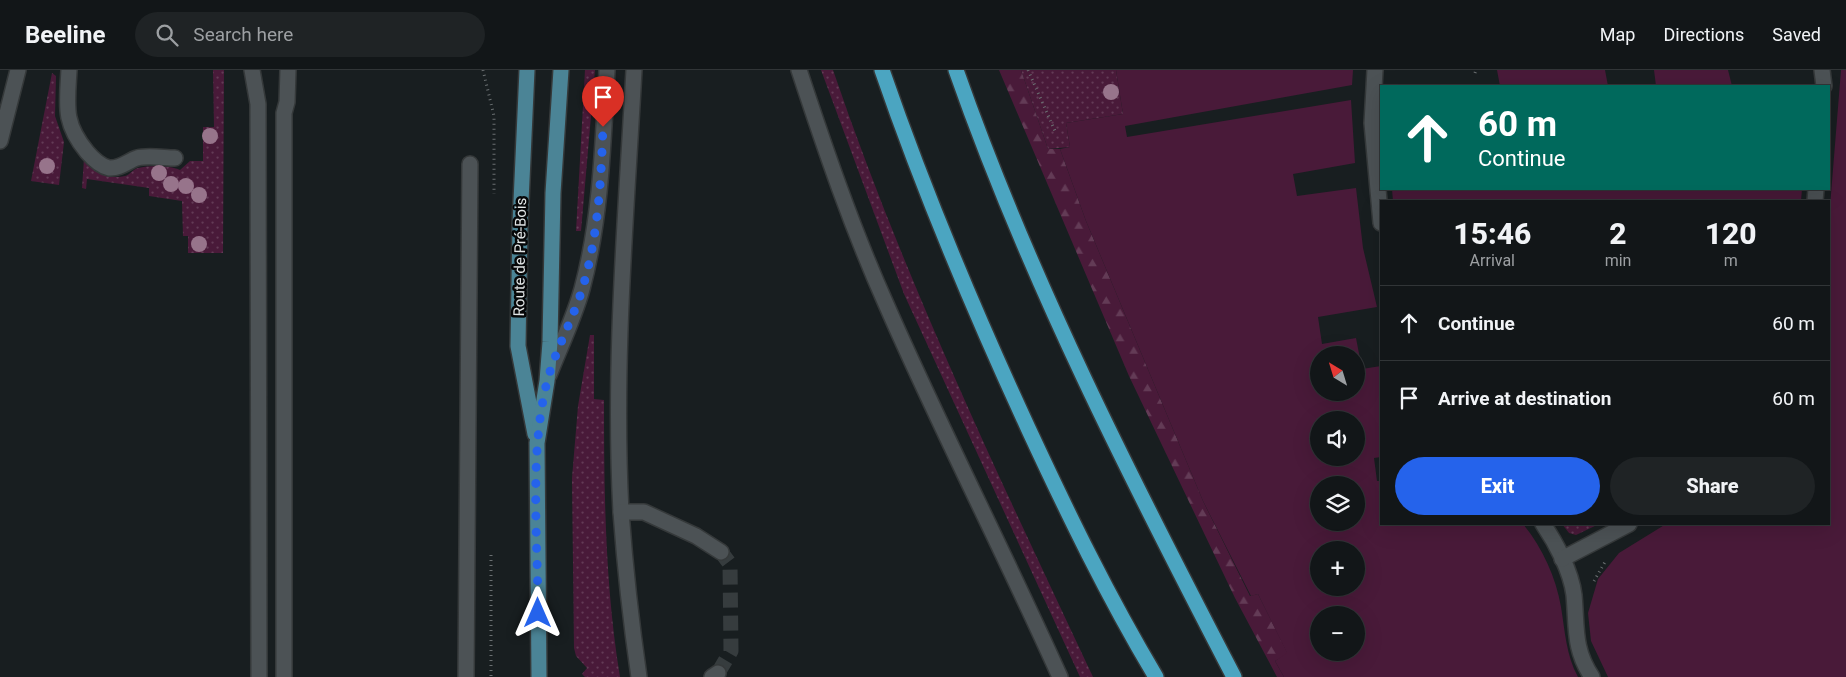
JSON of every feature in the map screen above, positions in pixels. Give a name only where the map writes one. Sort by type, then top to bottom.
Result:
[{"type":"highway","points":[[882,70],[929,199],[998,364],[1051,478],[1124,623],[1156,677]]},
{"type":"highway","points":[[956,70],[1021,240],[1061,329],[1136,487],[1234,677]]},
{"type":"highway","points":[[1124,623],[1145,677]]},
{"type":"main road","points":[[518,70],[526,96]]},
{"type":"main road","name":"Route de Pré-Bois","points":[[527,70],[518,346],[537,443]]},
{"type":"main road","name":"Route de Pré-Bois","points":[[539,677],[537,443],[547,381],[550,342],[554,193],[561,70]]},
{"type":"street","points":[[0,141],[18,70]]},
{"type":"street","points":[[69,70],[66,113],[69,124],[74,136],[95,160],[109,168],[129,164],[137,158],[175,158]]},
{"type":"street","points":[[252,70],[258,104],[259,677]]},
{"type":"street","points":[[284,677],[284,113],[288,70]]},
{"type":"street","points":[[547,381],[581,292],[591,245],[600,184],[606,70]]},
{"type":"street","points":[[634,70],[619,393],[622,512],[630,610],[639,677]]},
{"type":"street","points":[[799,70],[842,192],[885,302],[976,500],[999,542],[1060,677]]},
{"type":"street","points":[[1374,70],[1372,123],[1380,212]]},
{"type":"street","points":[[1822,70],[1824,85]]},
{"type":"street","points":[[466,677],[470,164]]},
{"type":"street","points":[[622,512],[644,512],[696,536],[721,552]]},
{"type":"street","points":[[1544,525],[1562,559],[1574,593],[1577,645],[1592,677]]},
{"type":"street","points":[[1562,559],[1627,525]]},
{"type":"path","points":[[1028,70],[1055,131]]},
{"type":"path","points":[[1591,587],[1610,555]]},
{"type":"green space","points":[[213,70],[224,70],[223,253],[188,253],[188,236],[183,236],[182,201],[149,196],[149,188],[87,179],[86,189],[82,188],[84,159],[102,173],[113,177],[127,175],[143,167],[165,166],[180,170],[190,161],[203,161],[203,127],[214,127]]},
{"type":"green space","points":[[585,70],[595,70],[581,231],[576,231]]},
{"type":"green space","points":[[821,70],[833,70],[890,225],[954,377],[1093,677],[1080,677],[904,294]]},
{"type":"green space","points":[[999,70],[1021,70],[1048,149],[1060,149],[1086,221],[1203,501],[1250,596],[1258,594],[1288,654],[1275,661],[1284,677],[1277,677],[1235,598],[1129,376]]},
{"type":"green space","points":[[1021,70],[1116,70],[1123,114],[1066,123],[1070,147],[1048,149]]},
{"type":"green space","points":[[1116,70],[1353,70],[1352,85],[1125,126],[1127,137],[1351,100],[1355,163],[1293,174],[1297,196],[1356,188],[1363,248],[1377,307],[1318,317],[1322,344],[1356,338],[1358,346],[1310,346],[1310,401],[1365,401],[1365,369],[1380,366],[1380,457],[1374,458],[1377,481],[1380,481],[1380,525],[1524,525],[1536,542],[1556,585],[1568,652],[1578,677],[1284,677],[1275,661],[1287,653],[1258,594],[1251,596],[1203,501],[1086,221],[1060,149],[1070,147],[1066,123],[1123,114]]},
{"type":"green space","points":[[1497,70],[1605,70],[1608,85],[1500,85]]},
{"type":"green space","points":[[1654,70],[1728,70],[1732,85],[1656,85]]},
{"type":"green space","points":[[1841,70],[1846,70],[1846,677],[1608,677],[1591,641],[1588,613],[1598,579],[1619,553],[1664,525],[1830,525],[1830,207]]},
{"type":"green space","points":[[52,73],[56,76],[55,116],[64,142],[59,185],[31,181]]},
{"type":"green space","points":[[1392,190],[1802,190],[1801,200],[1393,200]]},
{"type":"green space","points":[[590,335],[594,335],[594,399],[604,400],[608,574],[620,677],[585,677],[582,674],[587,668],[576,656],[574,648],[572,478],[578,406]]},
{"type":"green space","points":[[1563,525],[1597,525],[1576,535],[1569,533]]},
{"type":"tunnel","points":[[718,673],[731,651],[730,564],[721,552]]},
{"type":"route","points":[[538,613],[537,443],[547,381],[581,292],[595,228],[600,184],[603,127]]}]
